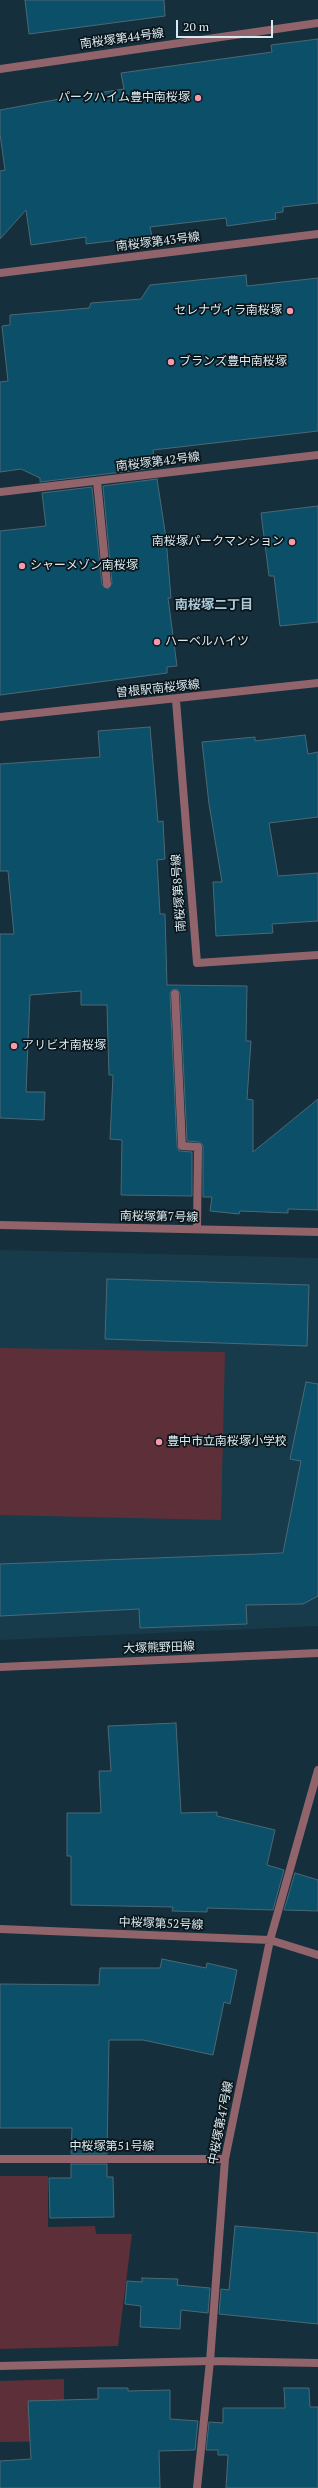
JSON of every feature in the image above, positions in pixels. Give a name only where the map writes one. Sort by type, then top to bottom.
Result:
[{"type":"street","name":"南桜塚第44号線","points":[[0,69],[318,23]]},
{"type":"street","name":"南桜塚第43号線","points":[[0,273],[318,234]]},
{"type":"street","name":"南桜塚第42号線","points":[[0,492],[318,455]]},
{"type":"street","points":[[97,481],[107,584]]},
{"type":"street","name":"曽根駅南桜塚線","points":[[0,717],[176,700],[318,683]]},
{"type":"street","name":"南桜塚第8号線","points":[[176,700],[196,963],[318,955]]},
{"type":"street","points":[[175,994],[182,1146],[198,1147],[197,1230]]},
{"type":"street","name":"南桜塚第7号線","points":[[0,1225],[318,1232]]},
{"type":"street","name":"大塚熊野田線","points":[[0,1666],[318,1653]]},
{"type":"street","name":"中桜塚第47号線","points":[[197,2488],[210,2361],[225,2159],[270,1940],[318,1770]]},
{"type":"street","name":"中桜塚第52号線","points":[[0,1929],[270,1940],[318,1955]]},
{"type":"street","name":"中桜塚第51号線","points":[[0,2159],[225,2159]]},
{"type":"street","points":[[0,2366],[210,2361],[318,2363]]},
{"type":"shaded area","name":"豊中市立南桜塚小学校","points":[[0,1250],[318,1258],[318,1626],[0,1640]]},
{"type":"shaded area","points":[[0,1348],[225,1352],[221,1520],[0,1515]]},
{"type":"shaded area","points":[[0,2176],[48,2176],[48,2227],[95,2226],[96,2234],[132,2234],[118,2346],[0,2349]]},
{"type":"shaded area","points":[[64,2379],[64,2441],[0,2442],[0,2381]]},
{"type":"building","points":[[25,0],[164,0],[165,16],[29,34]]},
{"type":"building","points":[[318,39],[318,203],[283,207],[283,212],[275,213],[276,219],[227,226],[226,218],[150,227],[152,236],[86,244],[86,237],[31,245],[26,210],[0,239],[0,171],[5,170],[0,134],[0,110],[124,89],[121,73],[272,52],[271,45]]},
{"type":"building","points":[[246,275],[247,286],[318,278],[318,431],[153,450],[155,468],[40,482],[40,478],[21,469],[0,472],[0,382],[8,381],[2,326],[10,325],[10,315],[89,308],[91,303],[141,299],[150,285]]},
{"type":"building","points":[[157,479],[166,538],[171,598],[168,598],[177,666],[167,667],[167,673],[0,695],[0,531],[46,526],[42,493],[92,487],[102,585],[108,589],[112,583],[103,486]]},
{"type":"building","name":"南桜塚パークマンション","points":[[318,506],[318,622],[280,626],[274,576],[269,576],[261,513]]},
{"type":"building","points":[[150,727],[158,822],[163,821],[165,859],[157,860],[160,914],[165,914],[167,985],[247,986],[246,1041],[251,1041],[247,1099],[253,1100],[253,1152],[318,1099],[318,1210],[288,1209],[288,1213],[240,1211],[239,1214],[210,1211],[212,1197],[203,1197],[203,1145],[199,1142],[187,1141],[180,994],[177,989],[172,990],[170,994],[177,1146],[179,1151],[192,1152],[192,1196],[121,1195],[122,1140],[110,1139],[113,1075],[109,1075],[107,1005],[81,1005],[81,991],[30,995],[26,1092],[45,1092],[44,1120],[0,1118],[0,934],[14,934],[8,871],[0,871],[0,764],[100,757],[98,731]]},
{"type":"building","points":[[305,735],[308,754],[318,752],[318,817],[269,823],[278,876],[318,873],[318,921],[272,924],[273,933],[216,936],[213,882],[222,882],[209,804],[202,742],[255,737],[255,741]]},
{"type":"building","points":[[107,1279],[309,1285],[307,1346],[105,1339]]},
{"type":"building","points":[[306,1382],[318,1384],[318,1596],[303,1604],[246,1605],[247,1624],[140,1628],[139,1609],[0,1616],[0,1564],[283,1553],[301,1461],[290,1459]]},
{"type":"building","points":[[176,1723],[181,1813],[217,1812],[217,1816],[275,1830],[267,1865],[284,1870],[273,1910],[207,1908],[207,1912],[172,1911],[173,1907],[71,1905],[71,1856],[67,1856],[67,1813],[101,1813],[99,1771],[111,1771],[108,1726]]},
{"type":"building","points":[[295,1873],[318,1880],[318,1911],[284,1910]]},
{"type":"building","points":[[162,1959],[206,1968],[207,1963],[237,1970],[230,2004],[224,2002],[213,2055],[143,2040],[109,2040],[107,2154],[71,2154],[72,2128],[0,2128],[0,1984],[99,1985],[100,1968],[160,1968]]},
{"type":"building","points":[[71,2164],[107,2164],[107,2177],[113,2177],[114,2217],[50,2218],[49,2178],[71,2178]]},
{"type":"building","points":[[235,2226],[318,2233],[318,2324],[219,2314],[221,2289],[229,2290]]},
{"type":"building","points":[[142,2278],[178,2279],[177,2285],[210,2288],[208,2313],[181,2310],[180,2329],[140,2327],[141,2306],[125,2304],[127,2281],[142,2282]]},
{"type":"building","points":[[98,2388],[128,2388],[128,2391],[170,2390],[170,2419],[198,2421],[195,2450],[159,2451],[160,2488],[0,2488],[0,2461],[31,2459],[28,2401],[98,2399]]},
{"type":"building","points":[[284,2388],[309,2388],[310,2407],[318,2407],[318,2488],[226,2488],[228,2455],[218,2455],[218,2450],[206,2450],[209,2422],[223,2423],[223,2408],[285,2408]]},
{"type":"place","name":"パークハイム豊中南桜塚","points":[[198,98]]},
{"type":"place","name":"セレナヴィラ南桜塚","points":[[290,311]]},
{"type":"place","name":"ブランズ豊中南桜塚","points":[[171,362]]},
{"type":"place","name":"南桜塚パークマンション","points":[[292,542]]},
{"type":"place","name":"シャーメゾン南桜塚","points":[[22,566]]},
{"type":"place","name":"ハーベルハイツ","points":[[157,642]]},
{"type":"place","name":"アリビオ南桜塚","points":[[14,1046]]},
{"type":"place","name":"豊中市立南桜塚小学校","points":[[159,1442]]},
{"type":"district","name":"南桜塚二丁目","points":[[214,605]]}]
